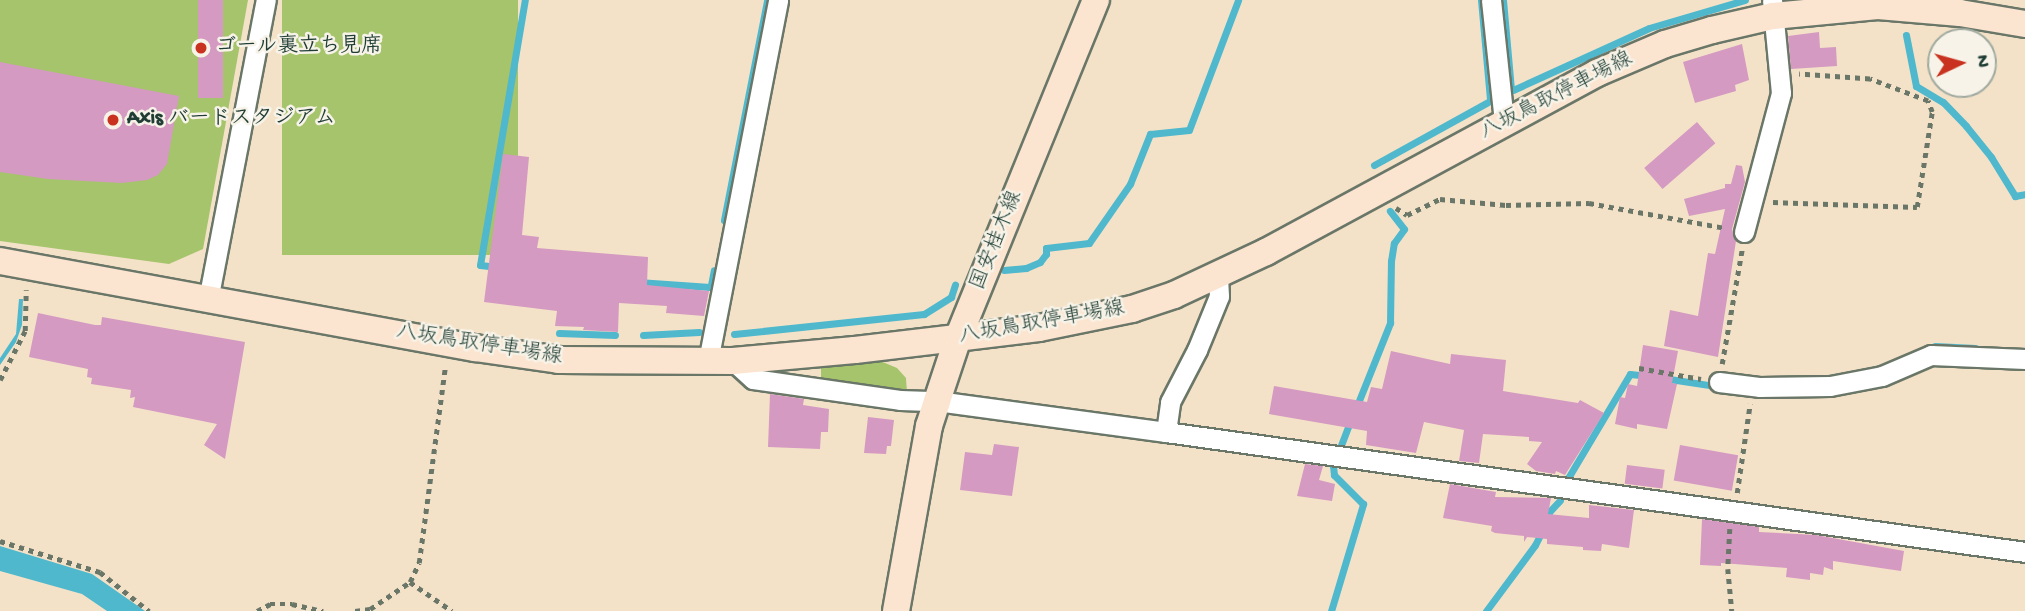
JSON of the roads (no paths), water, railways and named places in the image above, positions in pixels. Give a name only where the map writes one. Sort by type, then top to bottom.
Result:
[{"type":"main road","name":"国安桂木線","points":[[896,611],[929,426],[937,401],[958,338],[1096,0]]},
{"type":"main road","name":"八坂鳥取停車場線","points":[[12,264],[449,343],[559,360],[721,361],[958,338],[1091,319],[1132,309],[1217,277],[1597,73],[1665,44],[1773,8],[1878,6],[1960,13],[2025,24]]},
{"type":"street","points":[[208,300],[266,0]]},
{"type":"street","points":[[778,0],[721,361],[753,379],[900,400],[937,401],[1166,432],[2025,552]]},
{"type":"street","points":[[1491,0],[1504,122]]},
{"type":"street","points":[[1744,232],[1779,105],[1780,74],[1773,8]]},
{"type":"street","points":[[1166,432],[1170,402],[1180,378],[1197,350],[1219,296],[1217,277]]},
{"type":"street","points":[[1719,382],[1752,386],[1851,382],[1882,376],[1931,355],[2025,359]]},
{"type":"water","points":[[19,299],[23,299],[22,325],[16,342],[0,365],[0,358],[16,334]]},
{"type":"water","points":[[0,546],[92,574],[145,611],[107,611],[82,594],[0,571]]},
{"type":"waterway","points":[[497,267],[480,265],[525,0]]},
{"type":"waterway","points":[[724,220],[767,0]]},
{"type":"waterway","points":[[1004,270],[1026,268],[1040,262],[1046,254],[1046,248],[1089,243],[1130,184],[1150,134],[1189,130],[1238,0]]},
{"type":"waterway","points":[[1481,0],[1490,99]]},
{"type":"waterway","points":[[1503,0],[1511,89]]},
{"type":"waterway","points":[[1513,90],[1649,28],[1745,0]]},
{"type":"waterway","points":[[1906,35],[1916,86],[1943,102],[1966,126],[1991,157],[2015,196],[2025,194]]},
{"type":"waterway","points":[[1374,165],[1488,102]]},
{"type":"waterway","points":[[1356,408],[1390,323],[1391,261],[1394,243],[1404,229],[1390,211]]},
{"type":"waterway","points":[[711,285],[714,270]]},
{"type":"waterway","points":[[638,282],[710,287]]},
{"type":"waterway","points":[[734,334],[924,314],[951,297],[955,285]]},
{"type":"waterway","points":[[643,335],[699,332]]},
{"type":"waterway","points":[[559,333],[615,335]]},
{"type":"waterway","points":[[1935,346],[1975,348]]},
{"type":"waterway","points":[[1568,478],[1630,374],[1648,376]]},
{"type":"waterway","points":[[1663,378],[1709,385]]},
{"type":"waterway","points":[[1331,611],[1363,504],[1334,475],[1333,466],[1351,419]]},
{"type":"waterway","points":[[1546,520],[1549,512],[1560,500]]},
{"type":"waterway","points":[[1486,611],[1535,545],[1542,531]]},
{"type":"place","name":"ゴール裏立ち見席","points":[[201,48]]},
{"type":"place","name":"Axis バードスタジアム","points":[[113,120]]}]
